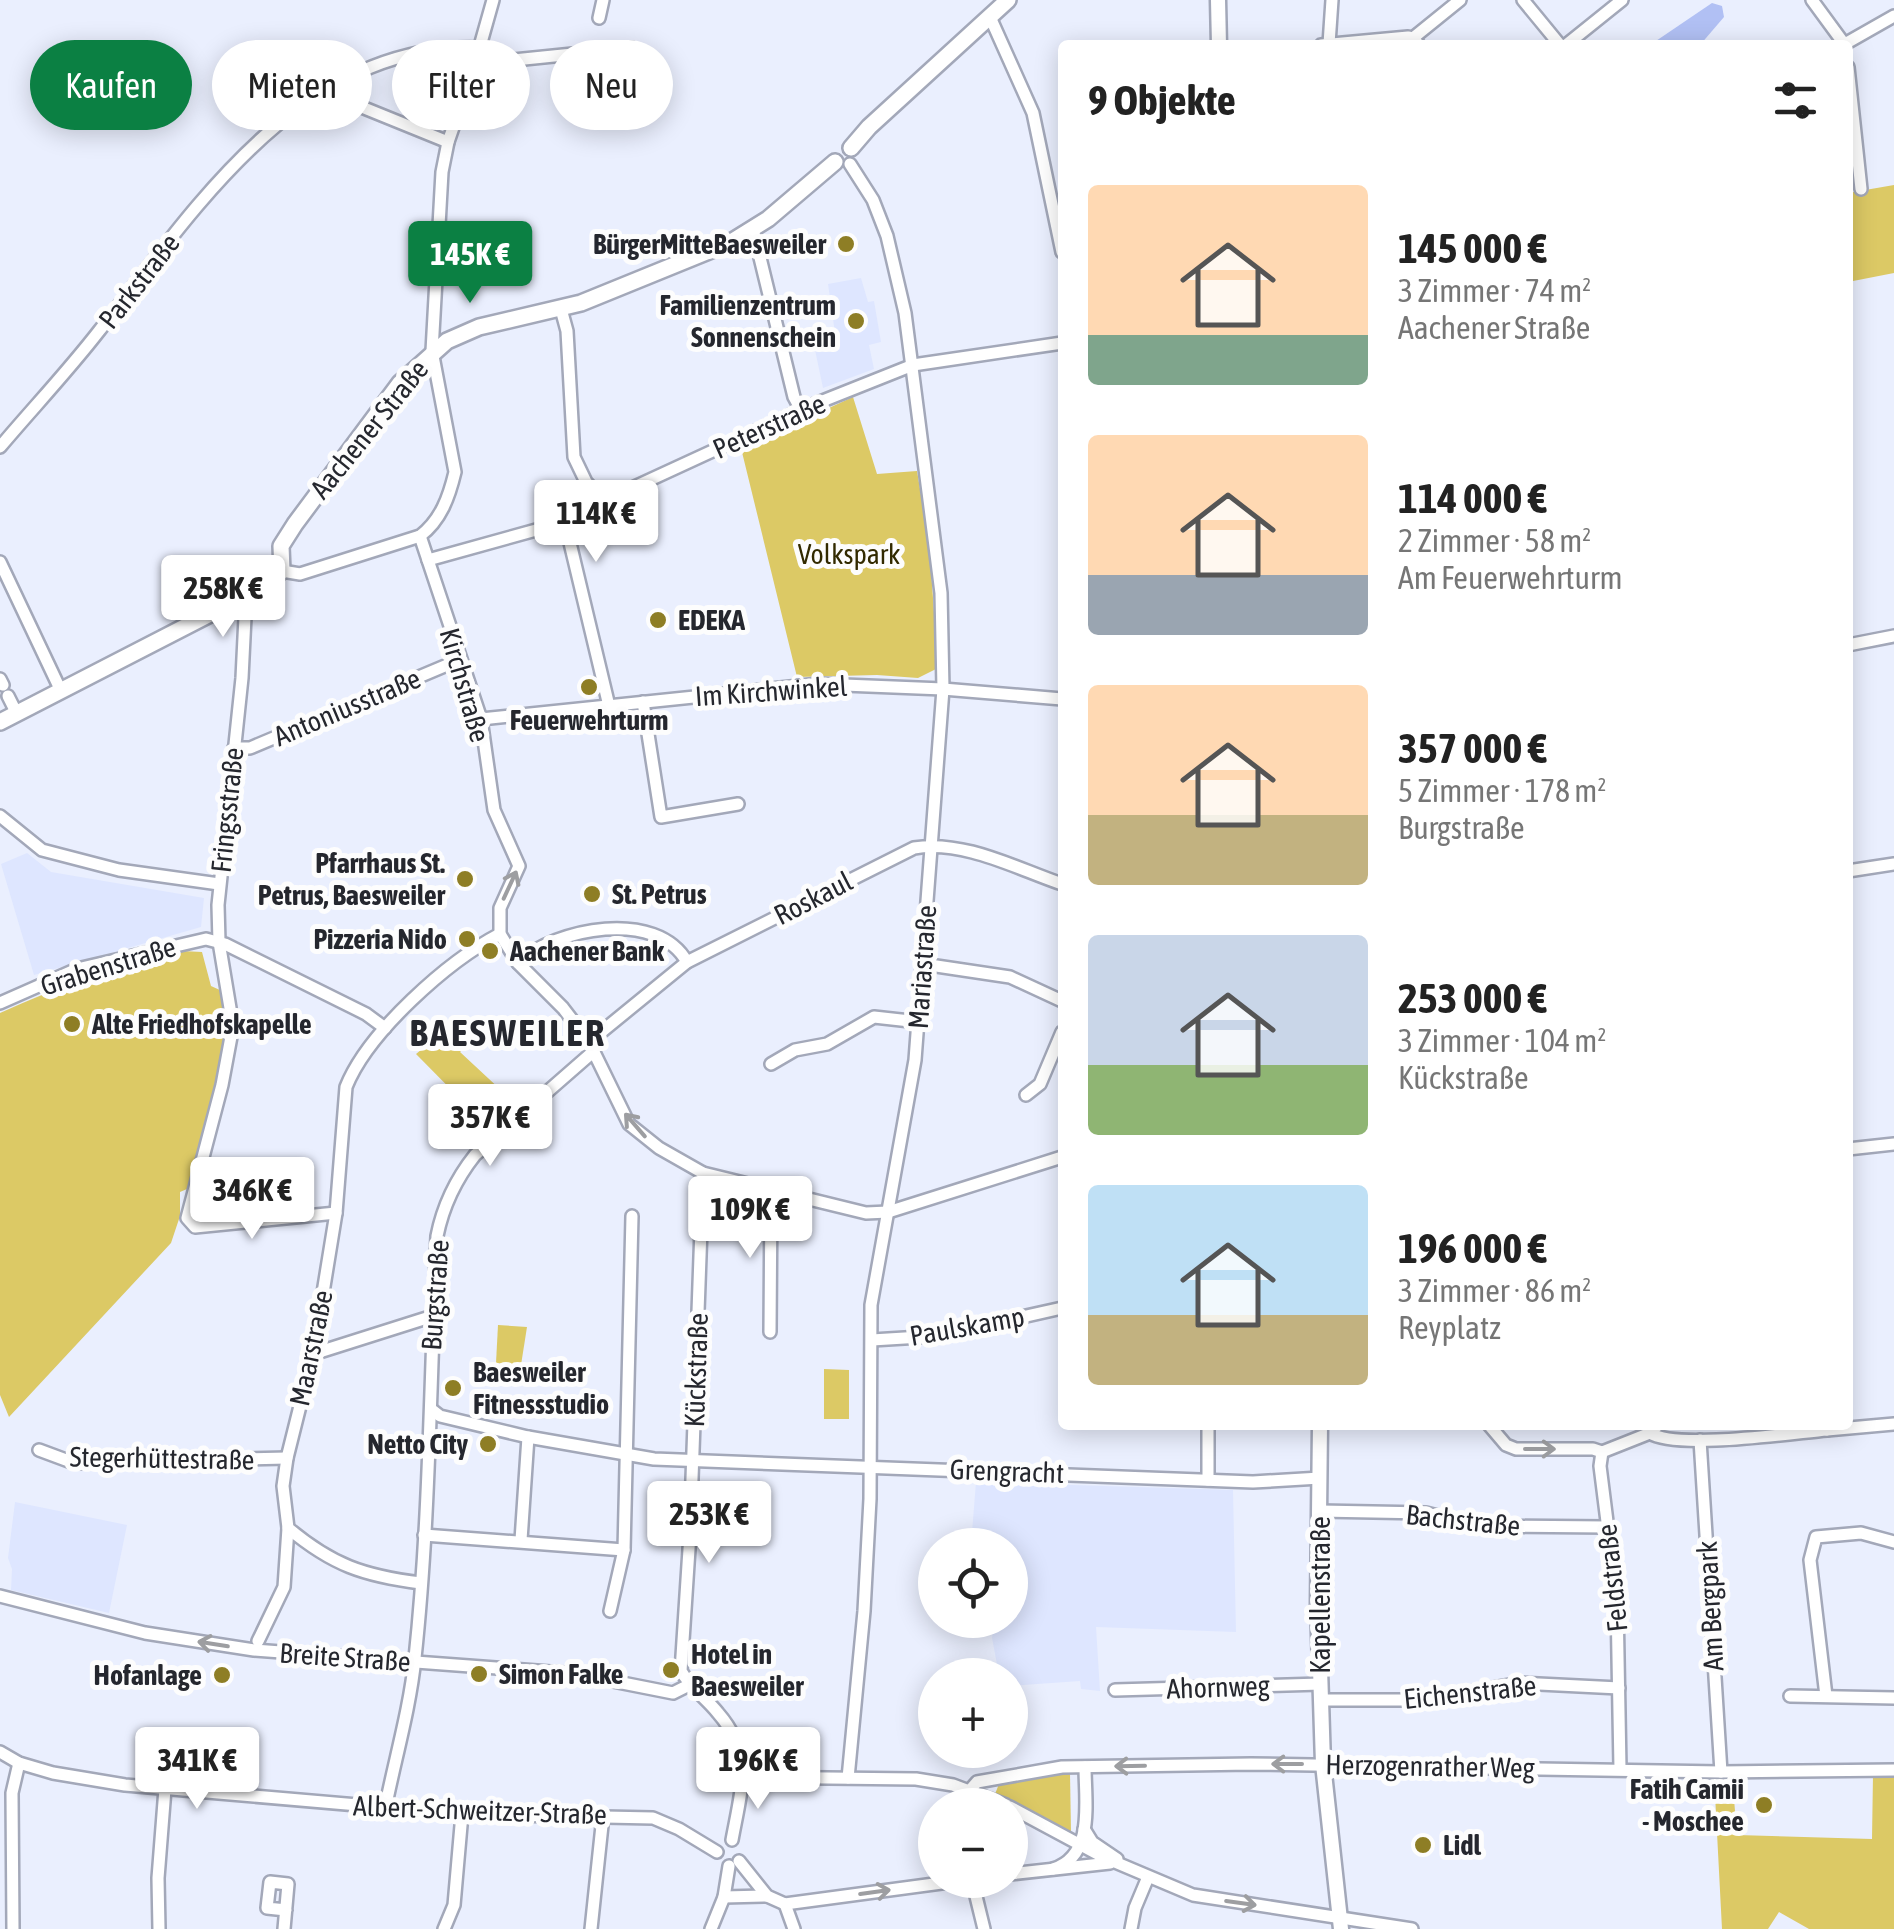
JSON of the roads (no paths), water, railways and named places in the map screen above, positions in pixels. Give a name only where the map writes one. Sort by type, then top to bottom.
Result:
[{"type":"main road","name":"Aachener Straße","points":[[282,572],[281,546],[295,524],[400,382],[432,351],[479,326],[561,308],[636,282],[754,229],[846,158],[868,127],[1008,0]]},
{"type":"main road","points":[[0,722],[241,598],[282,572]]},
{"type":"street","points":[[482,40],[492,0]]},
{"type":"street","points":[[599,18],[603,0]]},
{"type":"street","points":[[1218,0],[1219,40]]},
{"type":"street","points":[[1330,40],[1332,0]]},
{"type":"street","points":[[1417,40],[1460,0]]},
{"type":"street","points":[[1523,0],[1559,40]]},
{"type":"street","points":[[1570,40],[1622,0]]},
{"type":"street","points":[[1812,0],[1840,40]]},
{"type":"street","points":[[1853,40],[1894,16]]},
{"type":"street","points":[[990,17],[1032,112],[1058,233]]},
{"type":"street","points":[[372,111],[448,142]]},
{"type":"street","points":[[1853,114],[1861,189]]},
{"type":"street","name":"Parkstraße","points":[[0,447],[213,189],[271,130]]},
{"type":"street","points":[[282,572],[300,574],[420,536],[433,526],[442,511],[454,472],[432,351],[442,172],[452,130]]},
{"type":"street","name":"Mariastraße","points":[[846,158],[872,200],[887,236],[913,365],[941,593],[943,689],[919,1022],[910,1094],[871,1306],[864,1611],[848,1778]]},
{"type":"street","points":[[754,229],[794,397],[801,410]]},
{"type":"street","points":[[561,308],[567,331],[574,457],[586,482],[604,501]]},
{"type":"street","name":"Peterstraße","points":[[428,560],[565,522],[801,410],[913,365],[1058,344]]},
{"type":"street","points":[[565,522],[609,706]]},
{"type":"street","name":"Kirchstraße","points":[[420,536],[480,719],[494,810],[519,866],[500,908],[500,934]]},
{"type":"street","points":[[1,566],[61,691]]},
{"type":"street","name":"Fringsstraße","points":[[241,598],[245,617],[242,678],[219,884],[218,942],[233,1026],[187,1218],[196,1227],[336,1213]]},
{"type":"street","points":[[1853,644],[1894,636]]},
{"type":"street","name":"Antoniusstraße","points":[[234,748],[250,748],[459,660]]},
{"type":"street","name":"Im Kirchwinkel","points":[[480,719],[818,684],[1058,699]]},
{"type":"street","points":[[4,686],[16,714]]},
{"type":"street","points":[[643,702],[661,816],[738,804]]},
{"type":"street","points":[[0,816],[42,850],[118,870],[219,884]]},
{"type":"street","name":"Roskaul","points":[[591,1047],[687,962],[914,848],[931,845],[990,856],[1058,882]]},
{"type":"street","points":[[1853,870],[1894,864]]},
{"type":"street","points":[[518,963],[527,954],[562,940],[624,927],[641,929],[670,941],[687,962]]},
{"type":"street","points":[[500,934],[518,963],[562,1008],[591,1047],[629,1124],[703,1173],[866,1214],[888,1212],[1058,1158]]},
{"type":"street","name":"Maarstraße","points":[[258,1641],[284,1587],[288,1528],[283,1486],[313,1354],[336,1213],[346,1086],[385,1028],[445,970],[500,934]]},
{"type":"street","name":"Grabenstraße","points":[[0,1003],[90,966],[196,940],[218,942]]},
{"type":"street","points":[[218,942],[366,1014],[385,1028]]},
{"type":"street","points":[[923,964],[1010,977],[1058,998]]},
{"type":"street","points":[[771,1064],[796,1050],[826,1044],[874,1017],[919,1022]]},
{"type":"street","points":[[1026,1095],[1040,1084],[1058,1041]]},
{"type":"street","name":"Burgstraße","points":[[385,1808],[415,1661],[441,1218],[462,1172],[475,1155],[591,1047]]},
{"type":"street","points":[[1853,1148],[1894,1144]]},
{"type":"street","name":"Kückstraße","points":[[691,1684],[682,1672],[703,1173]]},
{"type":"street","points":[[770,1332],[771,1189]]},
{"type":"street","points":[[610,1611],[624,1550],[632,1216]]},
{"type":"street","name":"Paulskamp","points":[[872,1340],[937,1336],[1058,1309]]},
{"type":"street","points":[[313,1354],[433,1316]]},
{"type":"street","name":"Grengracht","points":[[431,1410],[440,1416],[528,1437],[624,1456],[693,1462],[869,1465],[1208,1480],[1320,1478]]},
{"type":"street","points":[[1853,1426],[1894,1424]]},
{"type":"street","points":[[1208,1430],[1208,1480]]},
{"type":"street","name":"Kapellenstraße","points":[[1320,1430],[1322,1764],[1340,1923]]},
{"type":"street","points":[[1493,1430],[1516,1449],[1602,1452],[1652,1430]]},
{"type":"street","points":[[1655,1430],[1659,1438],[1700,1440],[1807,1430]]},
{"type":"street","points":[[521,1540],[528,1437]]},
{"type":"street","name":"Am Bergpark","points":[[1700,1440],[1720,1772]]},
{"type":"street","name":"Stegerhüttestraße","points":[[39,1450],[74,1463],[287,1458]]},
{"type":"street","name":"Feldstraße","points":[[1602,1452],[1600,1466],[1617,1602],[1620,1769]]},
{"type":"street","name":"Bachstraße","points":[[1320,1511],[1426,1513],[1478,1526],[1607,1527]]},
{"type":"street","points":[[288,1528],[322,1556],[369,1573],[420,1582]]},
{"type":"street","points":[[1826,1696],[1810,1560],[1816,1537],[1861,1533],[1894,1542]]},
{"type":"street","points":[[424,1535],[624,1550]]},
{"type":"street","name":"Breite Straße","points":[[0,1596],[145,1633],[238,1648],[576,1674],[674,1694],[691,1684]]},
{"type":"street","name":"Eichenstraße","points":[[1321,1692],[1426,1700],[1520,1682],[1620,1688]]},
{"type":"street","points":[[691,1684],[735,1734],[741,1748],[742,1777],[732,1840]]},
{"type":"street","name":"Ahornweg","points":[[1115,1690],[1321,1692]]},
{"type":"street","points":[[1790,1696],[1894,1698]]},
{"type":"street","name":"Albert-Schweitzer-Straße","points":[[0,1752],[19,1763],[83,1778],[165,1789],[462,1814],[654,1818],[717,1852]]},
{"type":"street","points":[[13,1929],[12,1794],[19,1763]]},
{"type":"street","name":"Herzogenrather Weg","points":[[972,1788],[977,1782],[1062,1767],[1322,1764],[1720,1772],[1894,1770]]},
{"type":"street","points":[[1052,1869],[1071,1861],[1078,1852],[1084,1829],[1086,1767]]},
{"type":"street","points":[[742,1777],[916,1779],[960,1788]]},
{"type":"street","points":[[159,1929],[158,1878],[165,1789]]},
{"type":"street","points":[[444,1929],[454,1905],[462,1814]]},
{"type":"street","points":[[592,1929],[603,1816]]},
{"type":"street","points":[[1028,1817],[1103,1858],[1124,1864]]},
{"type":"street","points":[[1084,1829],[1092,1842],[1124,1864],[1194,1894],[1340,1923],[1412,1929]]},
{"type":"street","points":[[732,1840],[721,1843],[717,1852],[720,1861],[734,1863],[767,1896],[786,1904],[918,1886]]},
{"type":"street","points":[[712,1929],[734,1863],[742,1851],[732,1840]]},
{"type":"street","points":[[1028,1872],[1124,1864]]},
{"type":"street","points":[[1132,1929],[1135,1908],[1148,1877]]},
{"type":"street","points":[[724,1896],[767,1896]]},
{"type":"street","points":[[976,1898],[984,1929]]},
{"type":"street","points":[[786,1904],[794,1929]]},
{"type":"street","points":[[284,1929],[286,1910]]},
{"type":"water","points":[[1712,3],[1722,6],[1724,17],[1704,40],[1657,40]]},
{"type":"place","name":"BürgerMitteBaesweiler","points":[[846,244]]},
{"type":"place","name":"Familienzentrum Sonnenschein","points":[[856,321]]},
{"type":"place","name":"EDEKA","points":[[658,620]]},
{"type":"place","name":"Feuerwehrturm","points":[[589,687]]},
{"type":"place","name":"Pfarrhaus St. Petrus, Baesweiler","points":[[465,879]]},
{"type":"place","name":"St. Petrus","points":[[592,894]]},
{"type":"place","name":"Pizzeria Nido","points":[[467,939]]},
{"type":"place","name":"Aachener Bank","points":[[490,951]]},
{"type":"place","name":"Alte Friedhofskapelle","points":[[72,1024]]},
{"type":"place","name":"Baesweiler Fitnessstudio","points":[[453,1388]]},
{"type":"place","name":"Netto City","points":[[488,1444]]},
{"type":"place","name":"Hotel in Baesweiler","points":[[671,1670]]},
{"type":"place","name":"Simon Falke","points":[[479,1674]]},
{"type":"place","name":"Hofanlage","points":[[222,1675]]},
{"type":"place","name":"Fatih Camii - Moschee","points":[[1764,1805]]},
{"type":"place","name":"Lidl","points":[[1423,1845]]},
{"type":"district","name":"BAESWEILER","points":[[508,1032]]},
{"type":"park label","name":"Volkspark","points":[[849,554]]}]
